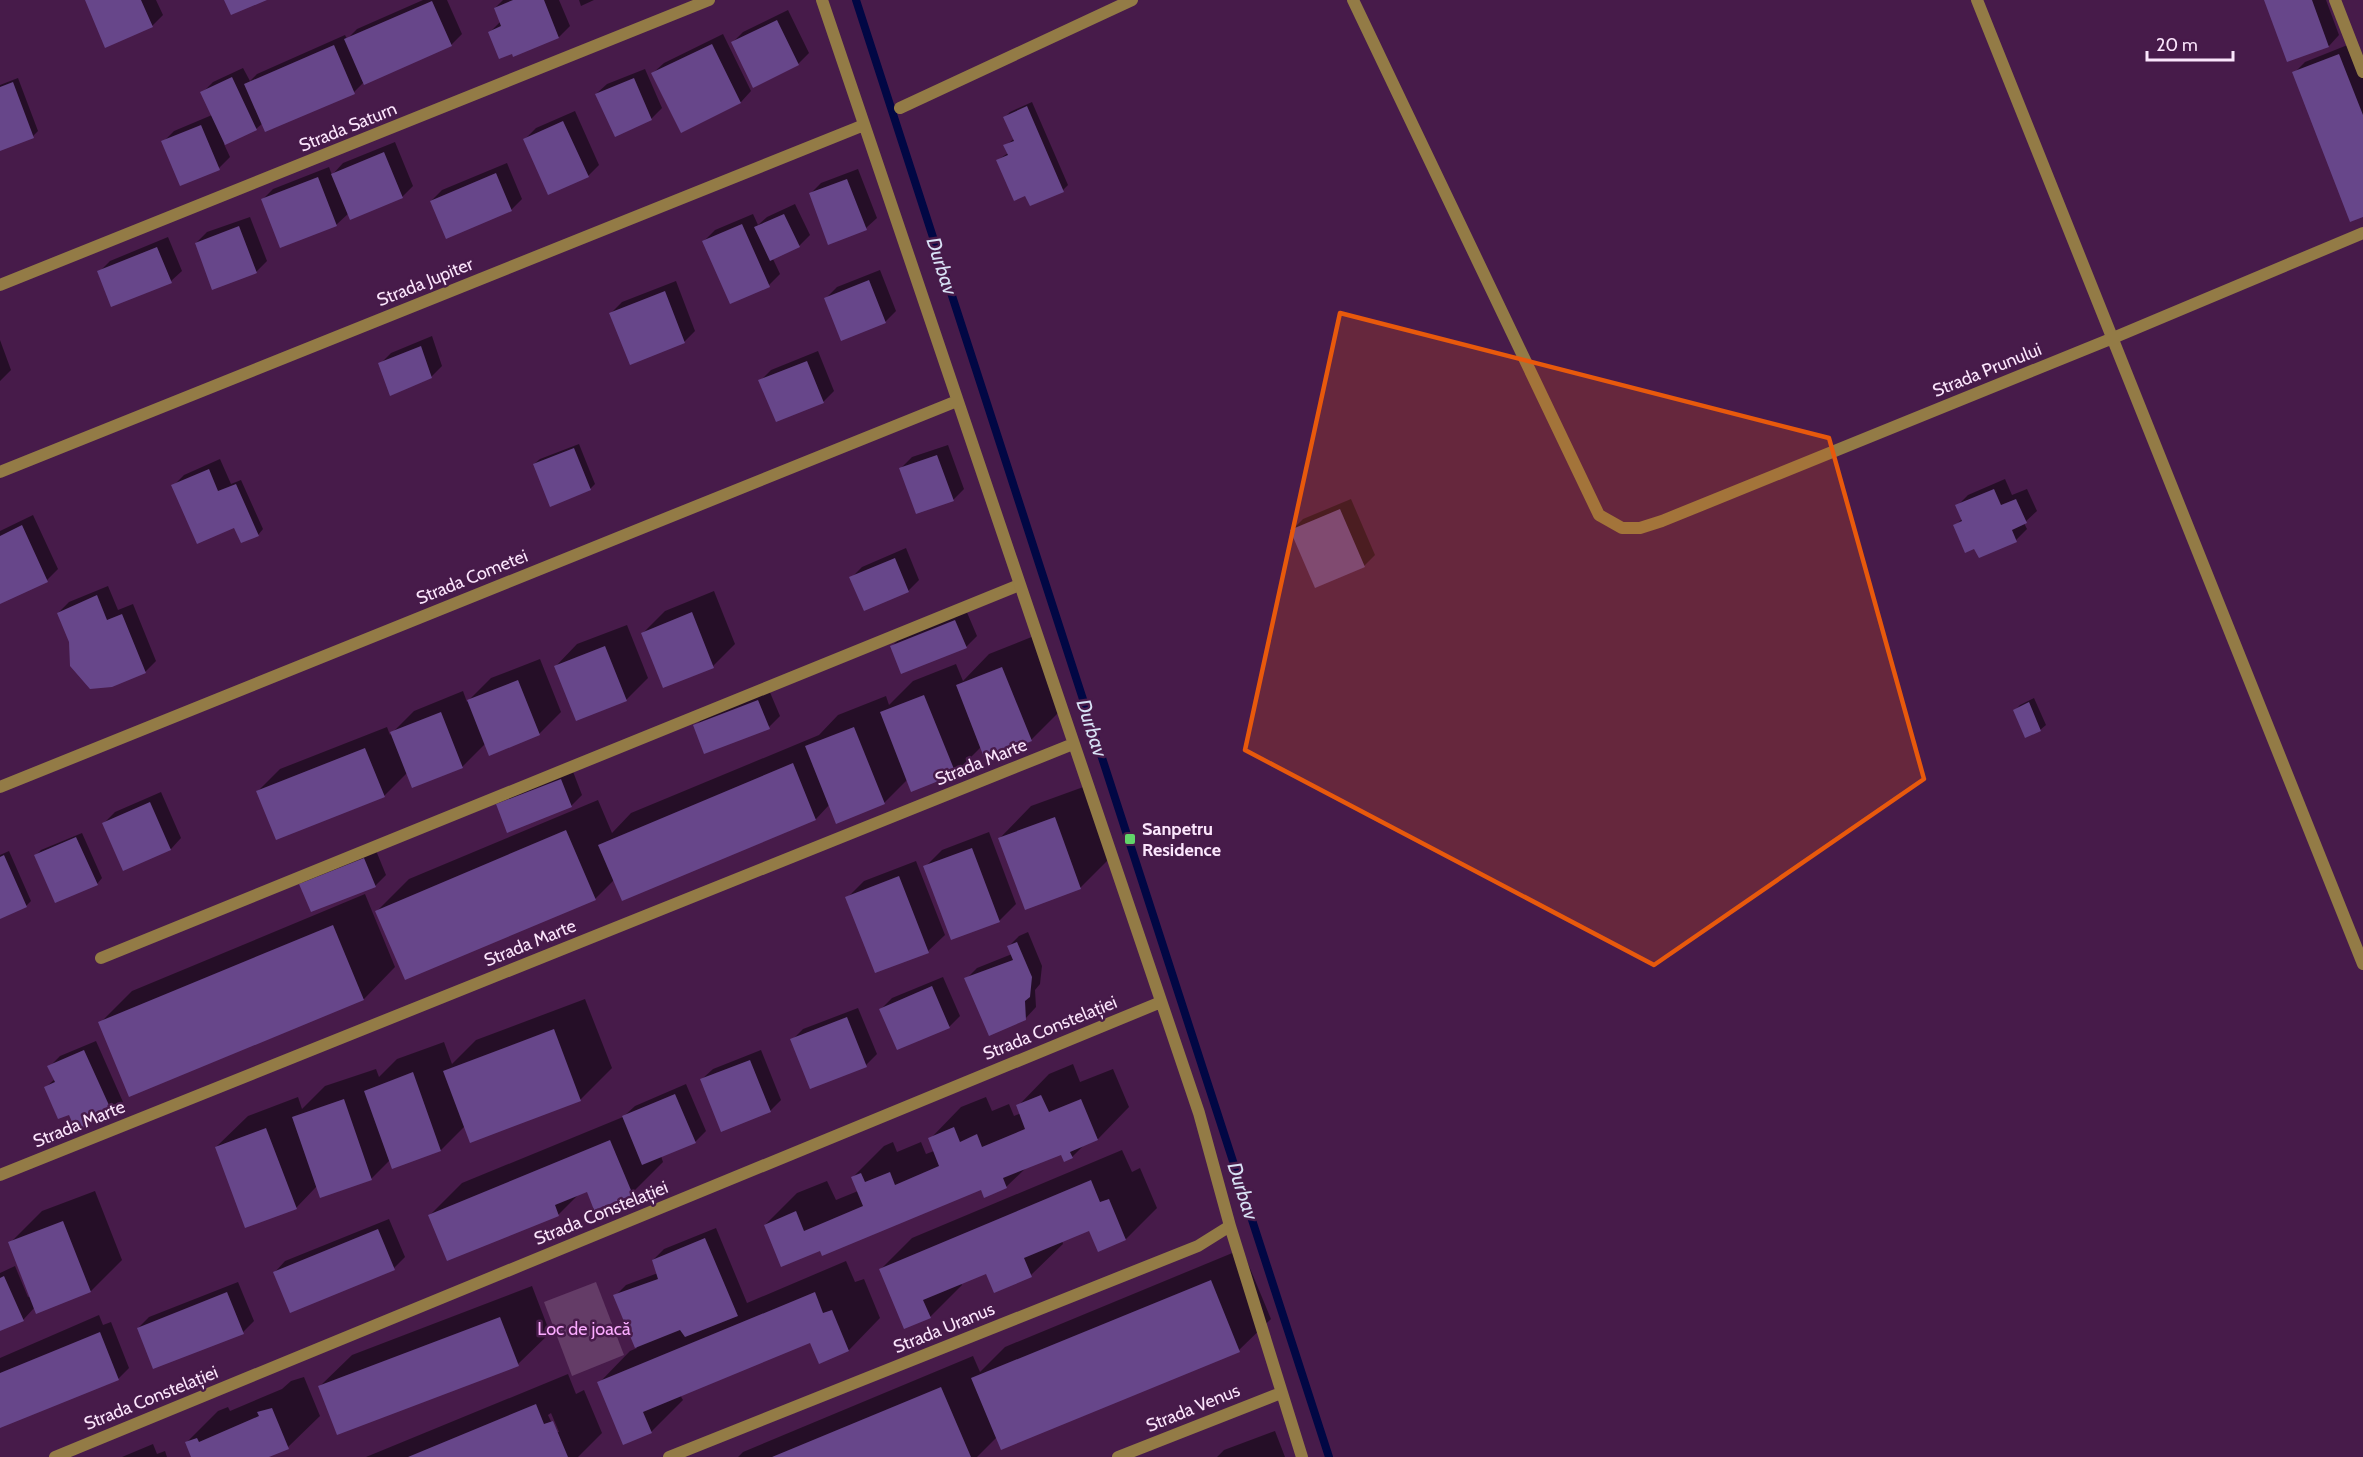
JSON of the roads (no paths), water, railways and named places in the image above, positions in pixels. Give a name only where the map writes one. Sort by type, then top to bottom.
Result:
[{"type":"street","name":"Strada Saturn","points":[[0,285],[709,0]]},
{"type":"street","points":[[822,0],[1199,1113],[1230,1226],[1302,1457]]},
{"type":"street","points":[[900,108],[1132,0]]},
{"type":"street","name":"Strada Prunului","points":[[1353,0],[1599,515],[1622,528],[1640,528],[1662,521],[2113,338],[2363,233]]},
{"type":"street","points":[[1977,0],[2363,964]]},
{"type":"street","points":[[2335,0],[2363,72]]},
{"type":"street","name":"Strada Jupiter","points":[[0,472],[864,125]]},
{"type":"street","name":"Strada Cometei","points":[[0,787],[957,401]]},
{"type":"street","points":[[100,958],[1019,585]]},
{"type":"street","name":"Strada Marte","points":[[0,1175],[1073,744]]},
{"type":"street","name":"Strada Constelației","points":[[55,1457],[1161,1002]]},
{"type":"street","name":"Strada Uranus","points":[[669,1457],[1198,1246],[1230,1226]]},
{"type":"street","name":"Strada Venus","points":[[1118,1457],[1281,1393]]},
{"type":"waterway","name":"Durbav","points":[[856,0],[1329,1457]]},
{"type":"place","name":"Sanpetru Residence","points":[[1130,839]]},
{"type":"park label","name":"Loc de joacă","points":[[584,1329]]}]
